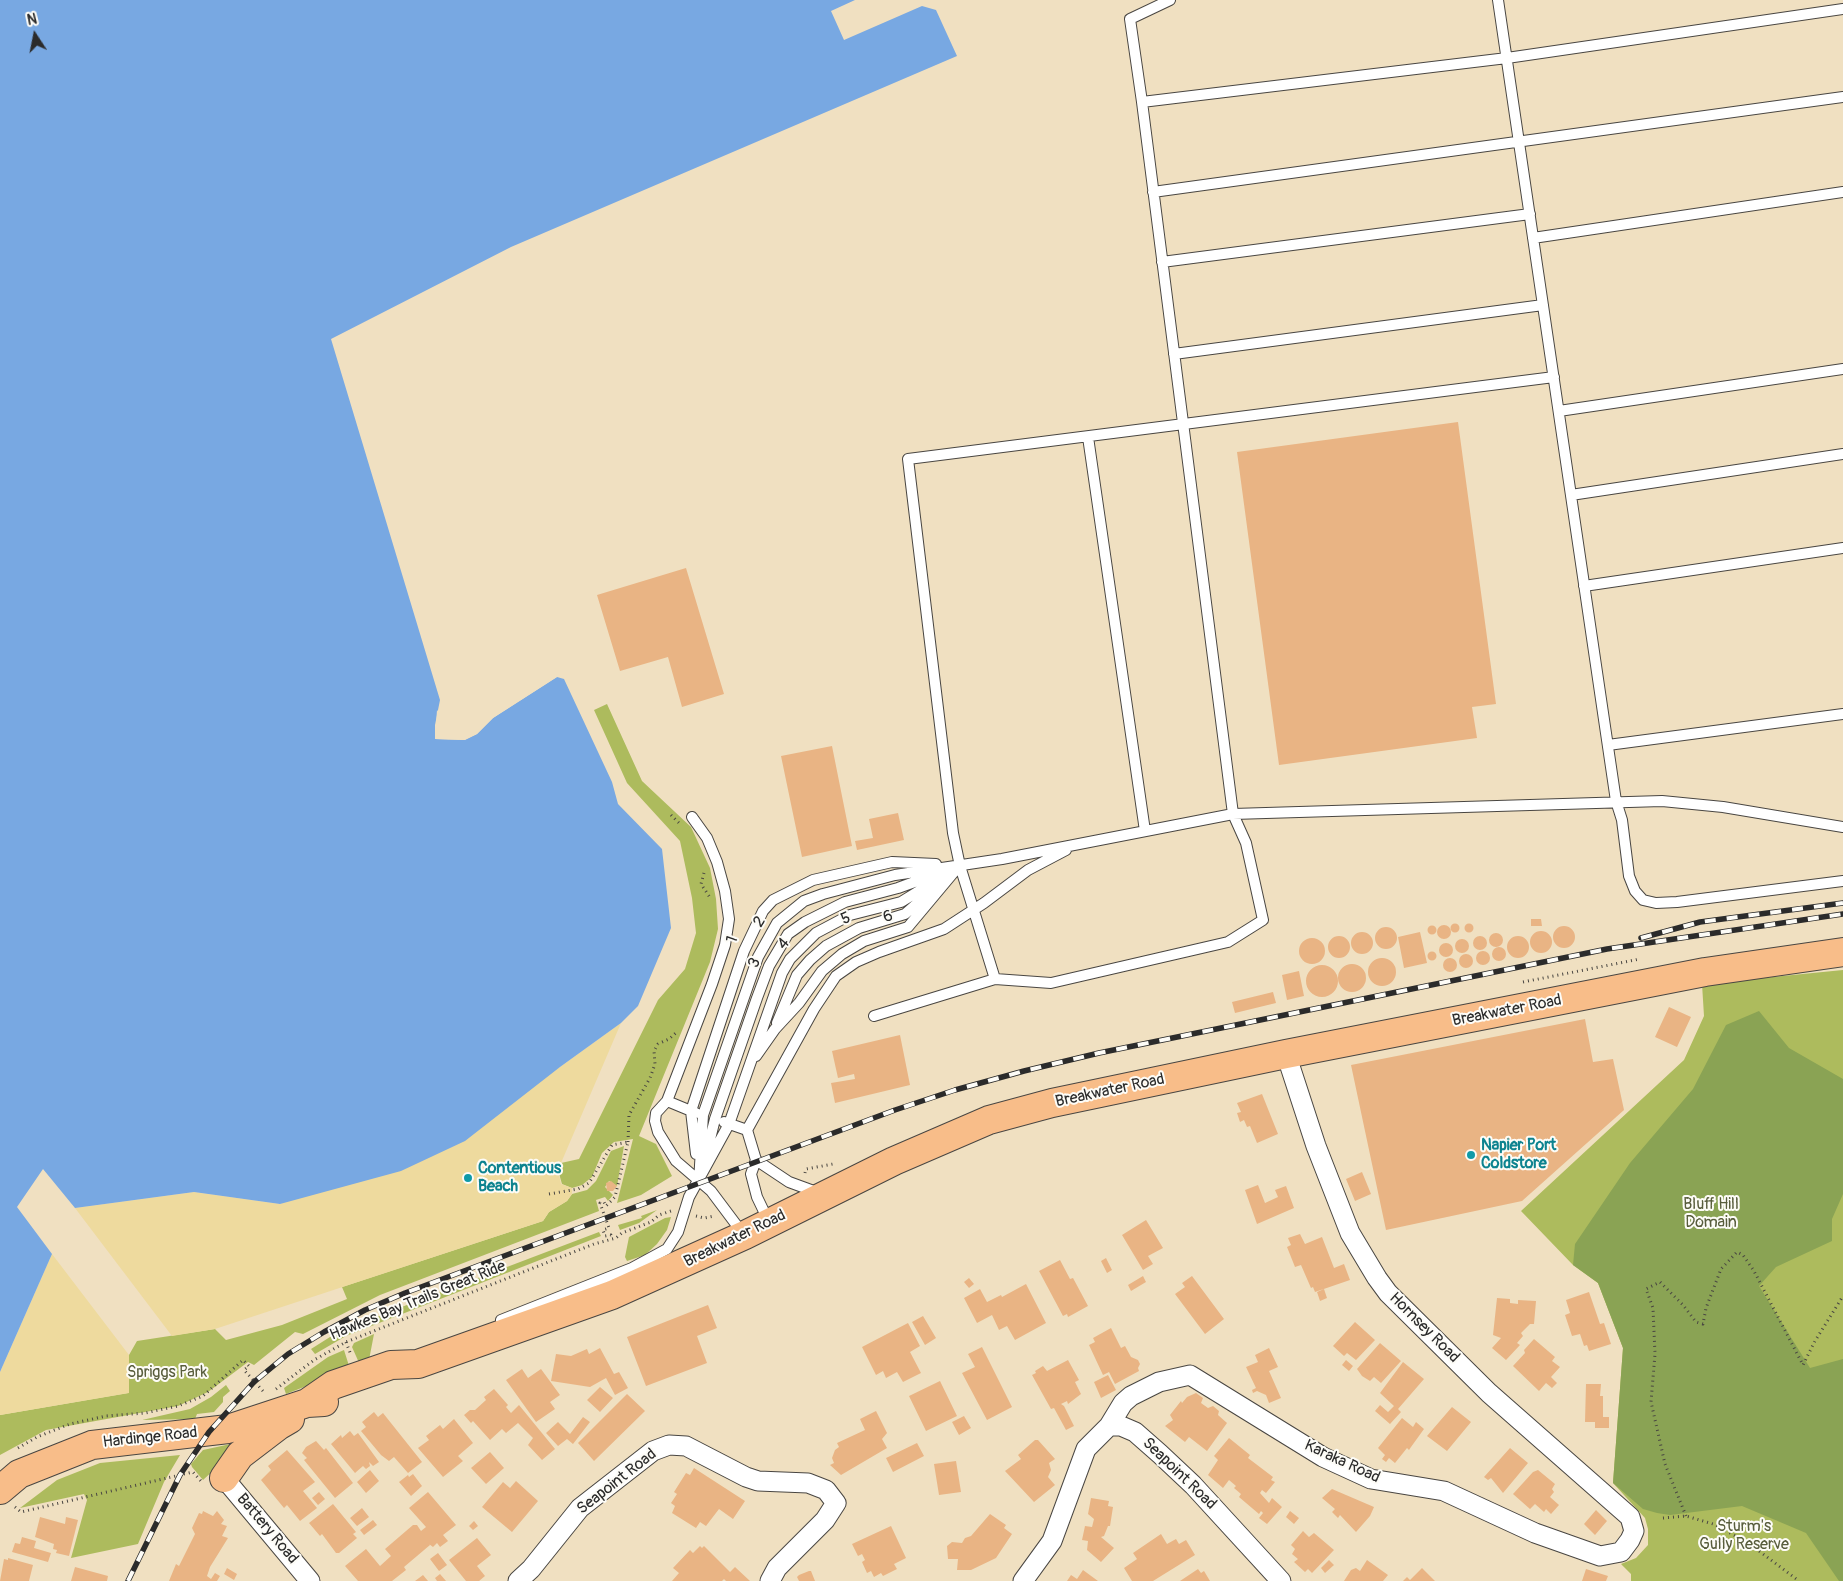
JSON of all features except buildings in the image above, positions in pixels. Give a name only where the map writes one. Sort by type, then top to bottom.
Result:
[{"type":"highway","name":"Breakwater Road","points":[[315,1402],[332,1385],[391,1365],[418,1364],[612,1295],[745,1236],[894,1161],[989,1120],[1052,1103],[1286,1054],[1705,972],[1843,952]]},
{"type":"highway","name":"Breakwater Road","points":[[315,1402],[339,1400],[398,1380],[418,1364]]},
{"type":"highway","points":[[224,1478],[240,1455],[278,1426],[315,1402]]},
{"type":"highway","name":"Hardinge Road","points":[[7,1498],[18,1474],[92,1445],[228,1429],[315,1402]]},
{"type":"street","name":"Hornsey Road","points":[[1286,1054],[1316,1146],[1350,1233],[1377,1278],[1402,1308],[1489,1393],[1630,1517],[1634,1531],[1626,1548]]},
{"type":"street","name":"Karaka Road","points":[[1109,1426],[1123,1403],[1131,1396],[1159,1382],[1190,1375],[1323,1457],[1371,1479],[1444,1491],[1535,1533],[1600,1556],[1614,1555],[1626,1548]]},
{"type":"street","points":[[1024,1581],[1052,1541],[1086,1448],[1109,1426]]},
{"type":"street","name":"Seapoint Road","points":[[1109,1426],[1121,1426],[1134,1432],[1160,1454],[1199,1491],[1281,1581]]},
{"type":"street","name":"Seapoint Road","points":[[518,1581],[531,1569],[580,1508],[653,1451],[669,1445],[686,1446],[746,1478],[758,1481],[808,1483],[826,1490],[836,1503],[825,1520],[776,1568],[770,1581]]},
{"type":"street","name":"Battery Road","points":[[224,1478],[310,1581]]},
{"type":"lane","points":[[874,1016],[996,979],[1051,983],[1228,942],[1263,920],[1246,843],[1232,814],[1130,19],[1170,0]]},
{"type":"lane","points":[[1498,0],[1616,801],[1622,820],[1629,876],[1635,891],[1643,900],[1656,903],[1843,881]]},
{"type":"lane","points":[[1142,102],[1507,58],[1843,9]]},
{"type":"lane","points":[[1153,192],[1843,97]]},
{"type":"lane","points":[[1533,238],[1843,192]]},
{"type":"lane","points":[[1162,262],[1530,214]]},
{"type":"lane","points":[[1174,354],[1543,305]]},
{"type":"lane","points":[[1558,411],[1843,369]]},
{"type":"lane","points":[[996,979],[960,866],[953,833],[908,459],[1183,426],[1554,377]]},
{"type":"lane","points":[[1088,437],[1145,831]]},
{"type":"lane","points":[[1571,494],[1843,454]]},
{"type":"lane","points":[[1584,586],[1843,548]]},
{"type":"lane","points":[[1608,745],[1843,714]]},
{"type":"lane","points":[[960,866],[1232,814],[1662,801],[1723,807],[1843,827]]},
{"type":"lane","points":[[692,817],[707,838],[717,862],[725,891],[729,919],[725,944],[712,984],[667,1102],[656,1114],[658,1132],[676,1161],[717,1197],[745,1236]]},
{"type":"lane","points":[[770,1223],[757,1197],[751,1174],[756,1160],[747,1130],[814,1009],[836,976],[856,962],[944,929],[974,910],[1028,870],[1078,844]]},
{"type":"lane","name":"1","points":[[699,1182],[691,1111],[744,951],[754,927],[774,900],[813,880],[892,862],[960,866]]},
{"type":"lane","name":"5","points":[[775,1029],[797,975],[810,960],[826,946],[860,928],[905,914],[960,866]]},
{"type":"lane","name":"6","points":[[775,1029],[799,1003],[822,971],[842,954],[864,941],[908,928],[960,866]]},
{"type":"lane","name":"4","points":[[699,1182],[729,1124],[782,973],[802,945],[816,933],[850,916],[901,902],[960,866]]},
{"type":"lane","name":"2","points":[[699,1182],[703,1115],[758,957],[777,923],[804,901],[823,894],[895,875],[960,866]]},
{"type":"lane","name":"3","points":[[699,1182],[715,1119],[770,966],[788,934],[805,922],[845,902],[898,888],[960,866]]},
{"type":"lane","points":[[748,1067],[775,1029]]},
{"type":"lane","points":[[667,1102],[747,1130]]},
{"type":"lane","points":[[756,1160],[789,1182],[825,1195]]},
{"type":"lane","points":[[490,1325],[632,1268],[667,1249],[678,1232],[689,1197],[699,1182]]},
{"type":"lane","points":[[391,1365],[457,1338]]},
{"type":"path","points":[[671,815],[684,827]]},
{"type":"path","points":[[705,867],[701,884],[711,898],[712,908]]},
{"type":"path","points":[[612,1239],[611,1235],[606,1236],[603,1230],[609,1228],[600,1203],[604,1202],[606,1206],[616,1196],[628,1142],[630,1115],[650,1078],[655,1064],[654,1051],[658,1044],[678,1032],[681,1023]]},
{"type":"path","points":[[549,1194],[578,1189],[589,1183],[612,1145],[628,1142]]},
{"type":"path","name":"Hawkes Bay Trails Great Ride","points":[[274,1390],[314,1360],[346,1342],[594,1244],[612,1239],[622,1233],[651,1222],[659,1214],[668,1210],[674,1211]]},
{"type":"path","points":[[696,1216],[713,1217]]},
{"type":"path","points":[[1686,1516],[1665,1464],[1650,1402],[1655,1354],[1653,1308],[1646,1289],[1660,1282],[1683,1305],[1696,1322],[1703,1324],[1706,1308],[1721,1269],[1737,1252],[1743,1255],[1754,1271],[1803,1365],[1814,1341],[1843,1296]]},
{"type":"path","points":[[14,1451],[36,1437],[70,1424],[106,1416],[145,1413],[178,1406],[203,1396],[242,1360],[249,1366],[244,1370],[263,1391],[257,1396]]},
{"type":"path","points":[[7,1498],[21,1512],[193,1472],[212,1488],[224,1478]]},
{"type":"path","points":[[1663,1518],[1686,1516],[1714,1524],[1747,1542],[1799,1581]]},
{"type":"green space","points":[[607,704],[642,781],[691,827],[710,868],[716,899],[718,929],[710,962],[639,1136],[656,1144],[672,1176],[641,1195],[617,1203],[633,1139],[614,1142],[602,1153],[592,1177],[582,1185],[572,1188],[562,1184],[558,1170],[561,1163],[579,1159],[658,1000],[685,969],[696,933],[692,898],[680,841],[627,783],[594,710]]},
{"type":"green space","name":"Bluff Hill Domain","points":[[1843,970],[1843,1581],[1631,1581],[1631,1574],[1621,1564],[1636,1558],[1648,1545],[1648,1529],[1645,1518],[1613,1483],[1623,1348],[1598,1283],[1573,1265],[1521,1211],[1684,1060],[1704,1016],[1702,984]]},
{"type":"green space","name":"Bluff Hill Domain","points":[[1759,1011],[1789,1048],[1843,1079],[1843,1194],[1832,1219],[1832,1241],[1776,1267],[1759,1286],[1810,1368],[1843,1359],[1843,1581],[1839,1581],[1806,1533],[1742,1506],[1670,1515],[1657,1513],[1643,1509],[1613,1483],[1623,1348],[1598,1283],[1573,1265],[1575,1244],[1630,1163],[1693,1089],[1726,1025]]},
{"type":"green space","name":"Spriggs Park","points":[[624,1146],[617,1186],[609,1181],[605,1187],[613,1195],[608,1201],[605,1197],[596,1200],[599,1211],[380,1295],[303,1334],[295,1332],[254,1365],[248,1362],[208,1392],[178,1406],[46,1430],[0,1455],[0,1415],[128,1393],[129,1355],[137,1341],[215,1329],[226,1340],[282,1325],[347,1299],[342,1287],[543,1221],[549,1212],[567,1201],[572,1194],[587,1190],[596,1181],[611,1151]]},
{"type":"green space","points":[[657,1210],[639,1223],[620,1230],[618,1225],[642,1218],[641,1216]]},
{"type":"green space","points":[[671,1217],[667,1230],[657,1244],[645,1255],[627,1261],[625,1257],[629,1237],[665,1218]]},
{"type":"green space","points":[[599,1232],[601,1236],[346,1336],[315,1354],[311,1349],[330,1337],[399,1308]]},
{"type":"green space","points":[[374,1334],[369,1360],[360,1365],[352,1347],[354,1343]]},
{"type":"green space","points":[[344,1350],[350,1369],[286,1394],[284,1388],[328,1357]]},
{"type":"green space","points":[[226,1385],[230,1391],[223,1397],[223,1402],[214,1412],[197,1414],[195,1419],[142,1420],[190,1409],[211,1397]]},
{"type":"green space","points":[[240,1442],[242,1444],[203,1480],[192,1467],[191,1464],[203,1450]]},
{"type":"green space","points":[[180,1455],[164,1482],[138,1544],[71,1558],[87,1500],[84,1494],[20,1508],[57,1480],[100,1463]]},
{"type":"sand","name":"Contentious Beach","points":[[621,1023],[558,1170],[561,1184],[572,1188],[572,1194],[567,1201],[549,1212],[543,1221],[215,1329],[172,1336],[75,1208],[194,1192],[280,1204],[560,1067]]},
{"type":"sand","points":[[52,1254],[129,1355],[129,1393],[0,1415],[0,1372]]},
{"type":"water","points":[[0,0],[855,0],[831,11],[844,40],[922,6],[936,10],[957,56],[511,247],[331,339],[440,700],[435,725],[435,739],[465,740],[477,734],[493,718],[557,677],[564,679],[612,782],[618,804],[662,849],[671,928],[638,1006],[621,1023],[560,1067],[465,1141],[401,1171],[280,1204],[194,1192],[75,1208],[43,1169],[17,1207],[52,1254],[0,1372]]},
{"type":"pier","points":[[556,674],[560,675],[493,718],[477,734],[464,740],[435,739],[437,710],[439,713],[437,737],[464,737],[475,732],[492,716]]},
{"type":"railway","points":[[1641,938],[1700,922],[1843,903]]},
{"type":"railway","points":[[128,1581],[180,1475],[209,1432],[254,1382],[288,1354],[324,1332],[365,1310],[405,1293],[895,1110],[955,1090],[1024,1071],[1099,1053],[1607,949],[1843,914]]},
{"type":"place","name":"Napier Port Coldstore","points":[[1471,1155]]},
{"type":"place","name":"Contentious Beach","points":[[468,1178]]},
{"type":"park label","name":"Sturm's Gully Reserve","points":[[1744,1536]]}]
